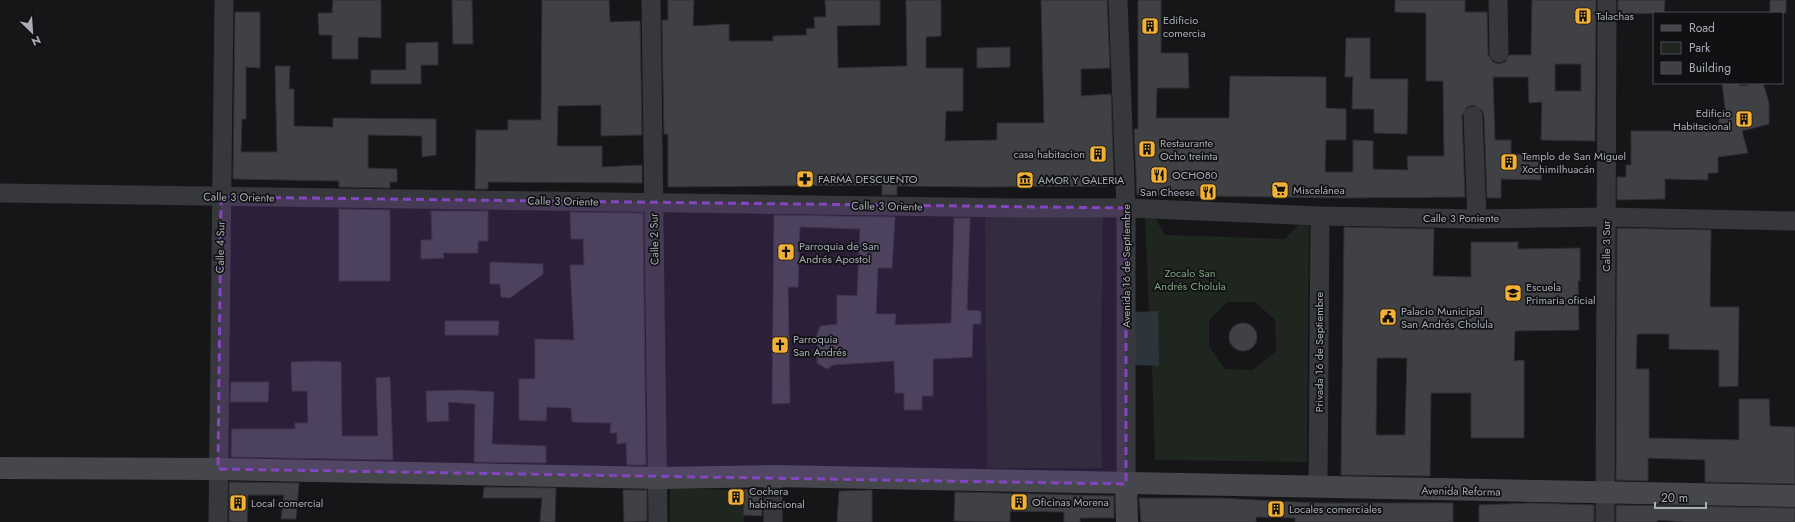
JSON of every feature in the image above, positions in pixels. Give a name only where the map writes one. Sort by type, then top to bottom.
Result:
[{"type":"main road","name":"Avenida Reforma","points":[[0,468],[218,469],[659,478],[773,476],[1795,496]]},
{"type":"main road","points":[[1126,484],[1127,522]]},
{"type":"street","name":"Calle 4 Sur","points":[[218,522],[224,0]]},
{"type":"street","name":"Calle 2 Sur","points":[[651,0],[659,478],[658,522]]},
{"type":"street","name":"Avenida 16 de Septiembre","points":[[1118,0],[1126,208],[1126,484]]},
{"type":"street","points":[[1498,0],[1499,53]]},
{"type":"street","name":"Calle 3 Sur","points":[[1605,522],[1606,0]]},
{"type":"street","points":[[1473,116],[1477,219]]},
{"type":"street","name":"Calle 3 Oriente","points":[[0,193],[1019,208],[1126,208]]},
{"type":"street","name":"Calle 3 Poniente","points":[[1126,208],[1320,216],[1477,219],[1606,217],[1795,221]]},
{"type":"street","name":"Privada 16 de Septiembre","points":[[1318,487],[1320,216]]},
{"type":"street","points":[[773,476],[773,522]]},
{"type":"highlighted area","points":[[221,197],[1126,208],[1126,484],[218,469]]},
{"type":"green space","points":[[1103,210],[1101,363],[1102,468],[987,468],[985,216]]},
{"type":"green space","name":"Zocalo San Andrés Cholula","points":[[1145,218],[1155,218],[1165,235],[1285,239],[1301,223],[1309,224],[1307,462],[1155,460],[1152,366],[1158,366],[1158,312],[1149,311]],"holes":[[[1227,302],[1255,302],[1275,320],[1276,351],[1253,370],[1225,369],[1209,347],[1209,321]]]},
{"type":"green space","points":[[670,488],[729,490],[729,505],[744,505],[744,522],[670,522]]},
{"type":"shaded area","points":[[1158,311],[1159,366],[1135,365],[1134,312]]},
{"type":"building","points":[[333,0],[381,0],[381,38],[358,37],[358,59],[332,59],[332,35],[319,35],[318,13],[332,13]]},
{"type":"building","points":[[452,0],[472,0],[473,44],[453,44]]},
{"type":"building","points":[[542,0],[609,0],[610,22],[640,21],[642,135],[601,136],[601,105],[558,106],[557,146],[602,146],[602,167],[642,165],[642,183],[488,182],[488,189],[475,189],[476,130],[508,130],[508,120],[541,120]]},
{"type":"building","points":[[668,0],[694,0],[693,26],[729,24],[729,41],[773,41],[773,36],[807,35],[806,29],[815,28],[814,17],[826,17],[825,0],[880,0],[880,25],[837,26],[838,68],[907,66],[906,0],[941,0],[941,36],[926,37],[926,68],[963,68],[963,111],[946,111],[945,141],[997,140],[997,123],[1044,123],[1041,0],[1107,0],[1110,68],[1081,69],[1081,96],[1111,94],[1114,182],[1108,186],[897,186],[897,195],[882,195],[882,185],[668,187],[668,134],[664,134],[662,20],[668,20]]},
{"type":"building","points":[[1138,0],[1161,0],[1161,53],[1188,53],[1189,88],[1157,88],[1156,118],[1229,118],[1230,76],[1326,77],[1326,108],[1346,109],[1346,140],[1326,140],[1325,172],[1353,172],[1353,140],[1373,141],[1373,169],[1408,170],[1407,156],[1444,156],[1443,81],[1426,81],[1426,13],[1395,12],[1395,0],[1465,0],[1465,12],[1487,12],[1488,54],[1493,62],[1499,64],[1505,62],[1509,55],[1531,55],[1532,0],[1596,0],[1595,141],[1541,140],[1542,102],[1529,103],[1528,77],[1493,77],[1495,140],[1511,140],[1511,154],[1542,155],[1541,180],[1501,179],[1501,198],[1487,198],[1484,116],[1482,110],[1473,105],[1467,107],[1462,116],[1465,197],[1342,198],[1137,195],[1134,129],[1138,129]],"holes":[[[1555,64],[1581,64],[1581,91],[1555,91]]]},
{"type":"building","points":[[1618,0],[1665,0],[1664,12],[1618,14]]},
{"type":"building","points":[[1770,0],[1786,0],[1786,13],[1770,12]]},
{"type":"building","points":[[235,12],[260,12],[260,68],[246,67],[246,119],[242,119],[241,152],[277,152],[275,66],[290,66],[289,89],[294,89],[294,126],[333,127],[333,118],[436,119],[436,155],[422,157],[422,136],[368,135],[368,168],[397,169],[397,182],[390,182],[390,188],[339,187],[339,181],[233,179]]},
{"type":"building","points":[[1346,38],[1370,38],[1370,79],[1408,79],[1407,134],[1374,133],[1374,109],[1352,109],[1353,77],[1345,77]]},
{"type":"building","points":[[438,42],[438,65],[421,65],[421,84],[371,84],[371,70],[406,70],[406,43]]},
{"type":"building","points":[[1010,47],[1010,67],[977,68],[977,48]]},
{"type":"building","points":[[1722,84],[1739,84],[1740,86],[1763,84],[1769,103],[1769,124],[1742,131],[1748,153],[1718,157],[1718,173],[1708,173],[1708,180],[1665,179],[1665,199],[1617,200],[1617,177],[1626,177],[1626,165],[1631,165],[1631,131],[1683,131],[1683,126],[1719,126],[1719,117],[1726,115]]},
{"type":"building","points":[[339,209],[390,210],[390,281],[339,281]]},
{"type":"building","points":[[431,211],[488,211],[488,241],[478,241],[478,253],[443,253],[444,258],[421,259],[421,240],[432,240]]},
{"type":"building","points":[[570,212],[643,213],[646,465],[627,465],[626,443],[617,444],[617,433],[610,433],[611,423],[572,422],[571,408],[547,407],[546,421],[519,420],[519,379],[535,379],[535,339],[574,340],[570,265],[584,265],[583,239],[571,239]]},
{"type":"building","points":[[774,215],[895,217],[892,268],[878,268],[876,314],[896,314],[895,325],[951,323],[954,218],[970,218],[967,310],[981,311],[981,324],[973,324],[972,357],[933,359],[933,396],[922,396],[922,410],[904,410],[904,393],[895,393],[894,361],[833,365],[827,369],[817,363],[818,340],[815,340],[820,326],[837,324],[837,295],[857,296],[860,229],[800,227],[798,287],[788,287],[790,403],[772,404]]},
{"type":"building","points":[[1344,227],[1434,229],[1433,276],[1471,277],[1471,242],[1518,242],[1518,249],[1580,248],[1580,281],[1578,281],[1579,330],[1515,331],[1514,361],[1524,360],[1524,438],[1471,438],[1471,393],[1431,393],[1430,476],[1341,475]],"holes":[[[1377,358],[1407,358],[1405,435],[1376,435]]]},
{"type":"building","points":[[1617,228],[1711,230],[1710,307],[1739,307],[1738,386],[1719,387],[1719,350],[1669,349],[1669,334],[1637,334],[1636,369],[1649,369],[1649,438],[1739,440],[1739,399],[1769,399],[1770,426],[1795,427],[1795,484],[1705,482],[1705,460],[1648,458],[1648,481],[1616,480]]},
{"type":"building","points":[[490,262],[543,264],[543,274],[510,298],[501,297],[500,284],[490,284]]},
{"type":"building","points":[[445,321],[499,321],[498,335],[445,335]]},
{"type":"building","points":[[1243,323],[1253,327],[1257,337],[1253,347],[1243,351],[1233,347],[1229,337],[1233,327]]},
{"type":"building","points":[[291,362],[341,362],[342,436],[378,436],[376,378],[390,377],[393,460],[231,457],[232,429],[295,429],[295,423],[308,423],[307,391],[292,391]]},
{"type":"building","points":[[231,382],[269,382],[268,402],[230,402]]},
{"type":"building","points":[[463,390],[494,392],[492,444],[546,446],[546,463],[474,462],[475,404],[448,402],[449,421],[427,422],[426,391]]},
{"type":"building","points":[[229,482],[299,483],[296,519],[281,519],[284,495],[248,495],[247,522],[229,522]]},
{"type":"building","points":[[484,487],[556,488],[555,522],[540,522],[542,498],[483,498]]},
{"type":"building","points":[[762,489],[762,516],[743,515],[744,505],[729,505],[729,490]]},
{"type":"building","points":[[623,490],[647,490],[647,521],[624,522]]},
{"type":"building","points":[[872,490],[872,522],[837,522],[839,491]]},
{"type":"building","points":[[955,492],[1114,496],[1114,518],[1080,518],[1080,522],[1064,522],[1064,512],[1010,511],[1010,522],[954,521]]},
{"type":"building","points":[[1139,498],[1219,498],[1314,503],[1453,503],[1453,522],[1295,522],[1295,518],[1256,517],[1256,522],[1141,522]]},
{"type":"building","points":[[1532,503],[1594,505],[1594,522],[1479,522],[1479,505]]},
{"type":"building","points":[[1616,505],[1795,508],[1795,522],[1684,522],[1658,520],[1657,522],[1616,522]]},
{"type":"place","name":"Talachas","points":[[1583,16]]},
{"type":"place","name":"Edificio comercia","points":[[1150,26]]},
{"type":"place","name":"Edificio Habitacional","points":[[1744,119]]},
{"type":"place","name":"Restaurante Ocho treinta","points":[[1147,149]]},
{"type":"place","name":"casa habitacion","points":[[1098,154]]},
{"type":"place","name":"Templo de San Miguel Xochimilhuacán","points":[[1509,162]]},
{"type":"place","name":"OCHO80","points":[[1159,175]]},
{"type":"place","name":"FARMA DESCUENTO","points":[[805,179]]},
{"type":"place","name":"AMOR Y GALERIA","points":[[1025,180]]},
{"type":"place","name":"Miscelánea","points":[[1280,190]]},
{"type":"place","name":"San Cheese","points":[[1208,192]]},
{"type":"place","name":"Parroquia de San Andrés Apostol","points":[[786,252]]},
{"type":"place","name":"Escuela Primaria oficial","points":[[1513,293]]},
{"type":"place","name":"Palacio Municipal San Andrés Cholula","points":[[1388,317]]},
{"type":"place","name":"Parroquia San Andrés","points":[[780,345]]},
{"type":"place","name":"Cochera habitacional","points":[[736,497]]},
{"type":"place","name":"Oficinas Morena","points":[[1019,502]]},
{"type":"place","name":"Local comercial","points":[[238,503]]},
{"type":"place","name":"Locales comerciales","points":[[1276,509]]}]
